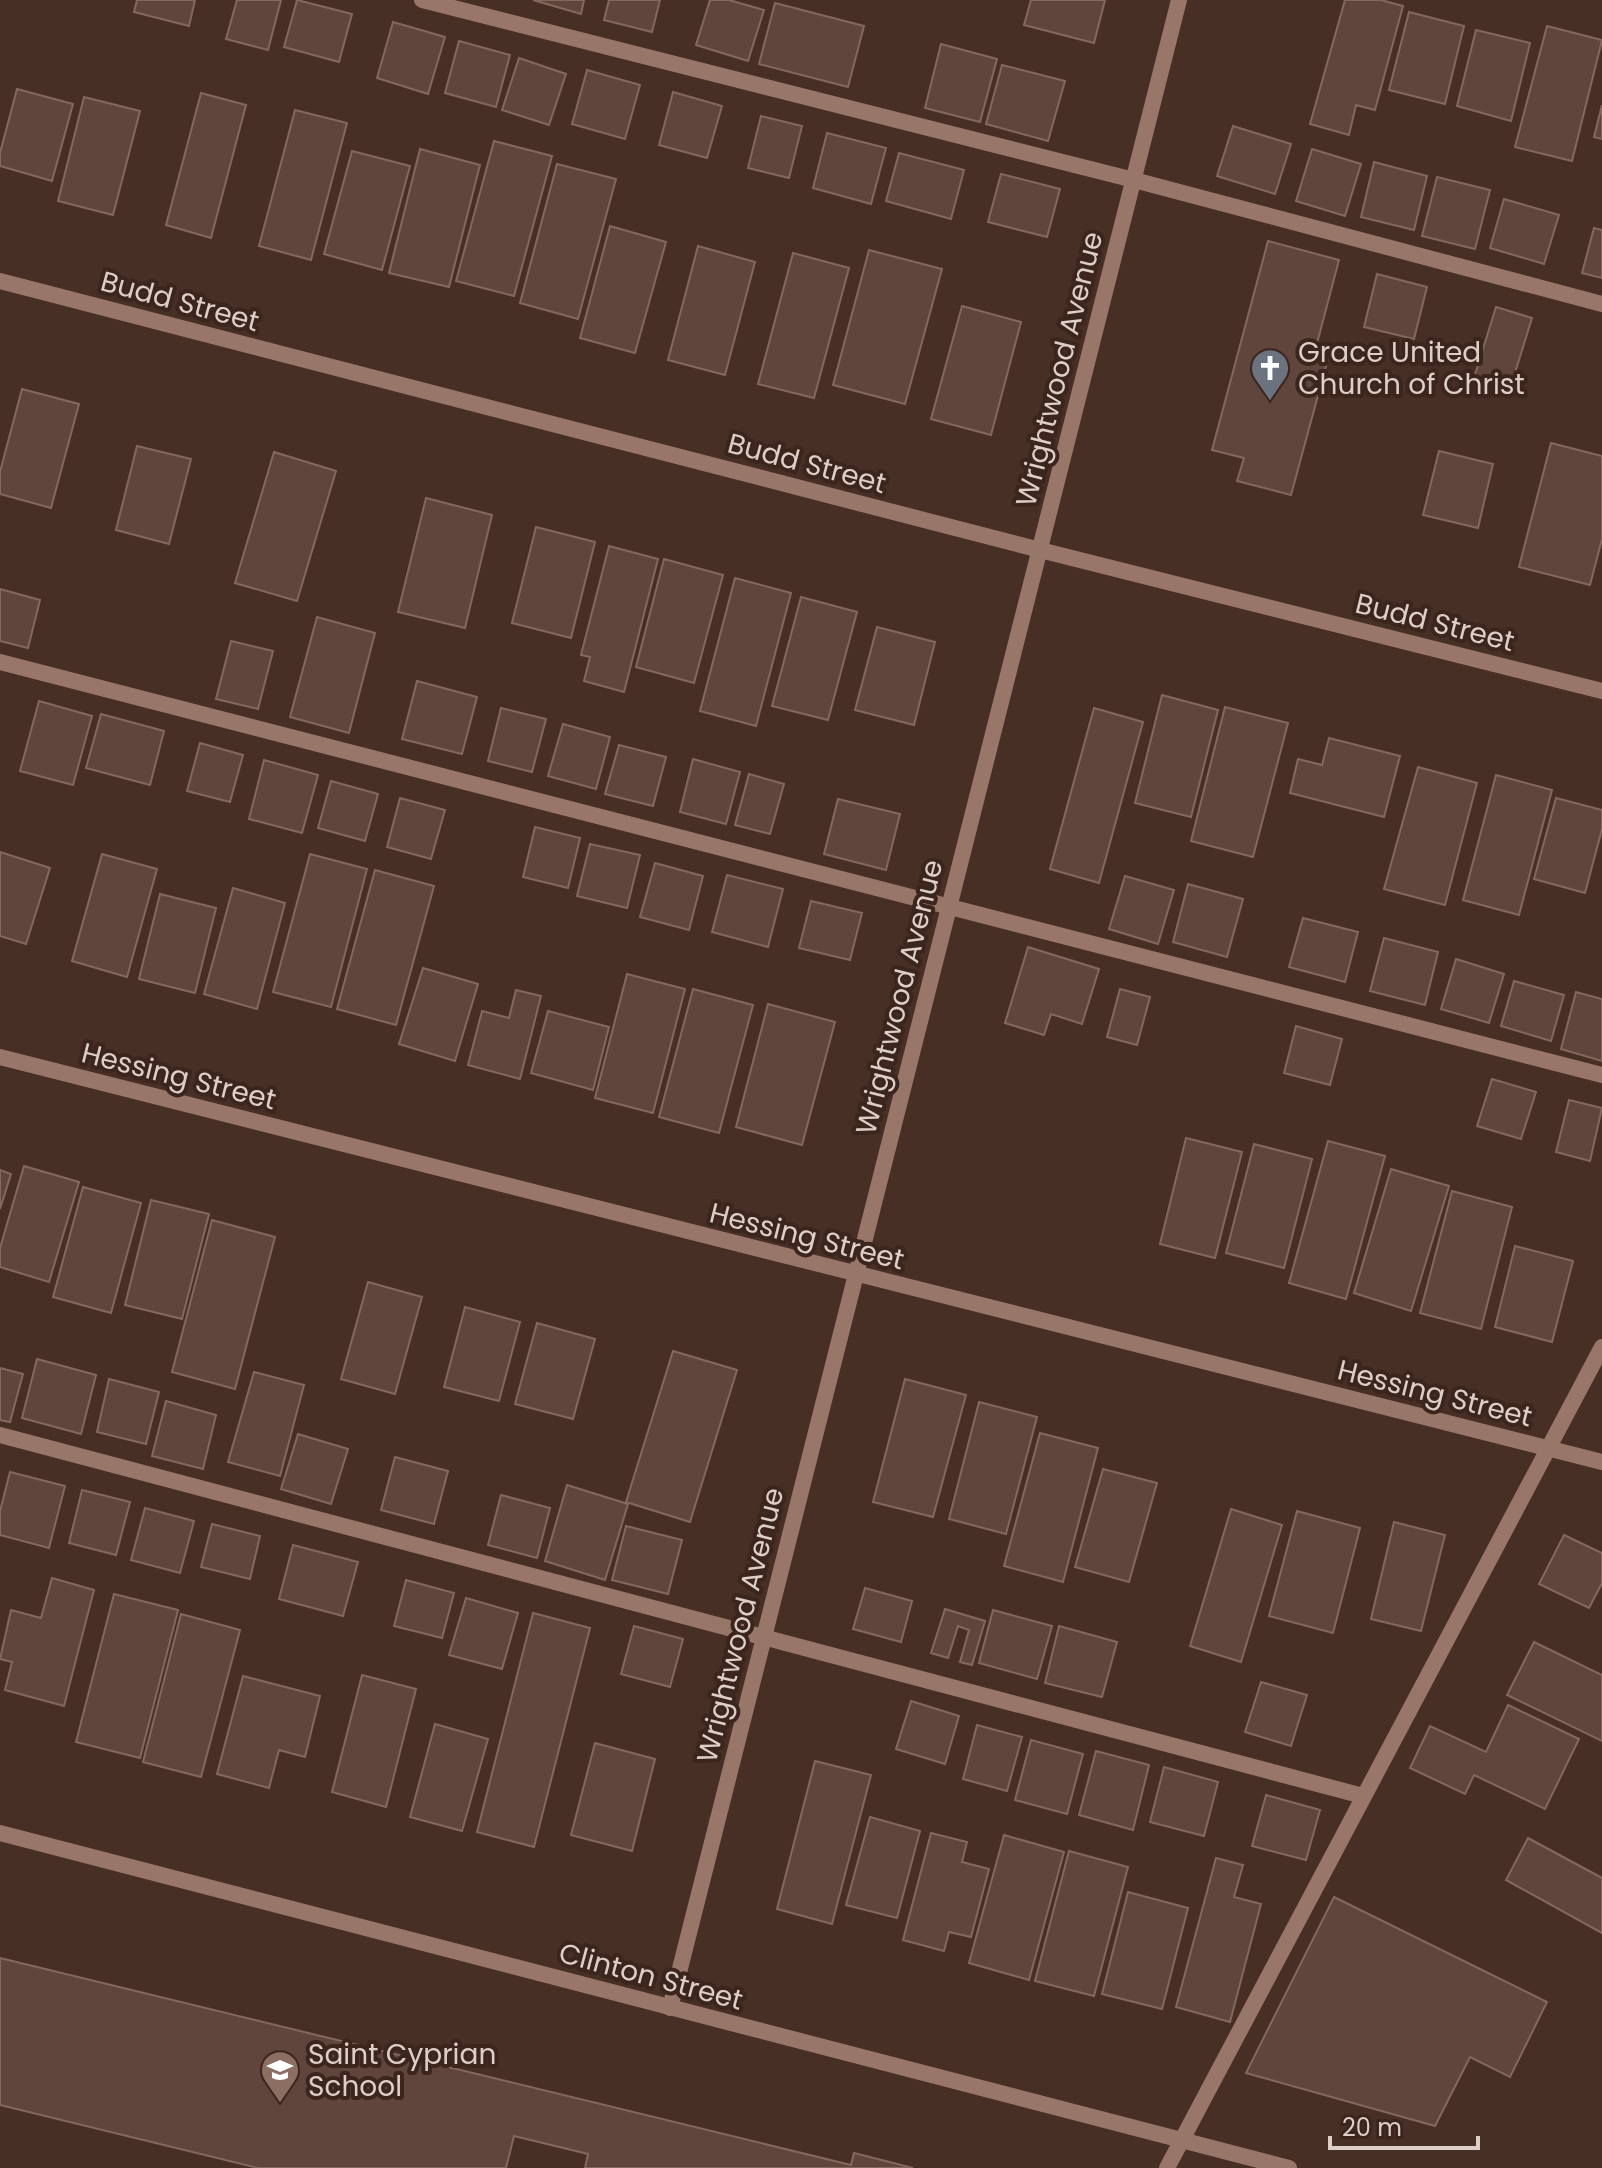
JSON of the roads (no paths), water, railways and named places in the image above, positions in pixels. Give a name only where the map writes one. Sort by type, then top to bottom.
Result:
[{"type":"street","points":[[422,0],[1134,180],[1602,304]]},
{"type":"street","name":"Wrightwood Avenue","points":[[670,2008],[1179,0]]},
{"type":"street","name":"Budd Street","points":[[0,281],[1040,550],[1602,691]]},
{"type":"street","points":[[0,662],[1602,1075]]},
{"type":"street","name":"Hessing Street","points":[[0,1057],[1602,1462]]},
{"type":"street","points":[[1167,2168],[1602,1347]]},
{"type":"street","points":[[0,1435],[1363,1796]]},
{"type":"street","name":"Clinton Street","points":[[0,1833],[1289,2168]]},
{"type":"place","name":"Grace United Church of Christ","points":[[1270,402]]},
{"type":"place","name":"Saint Cyprian School","points":[[280,2104]]}]
